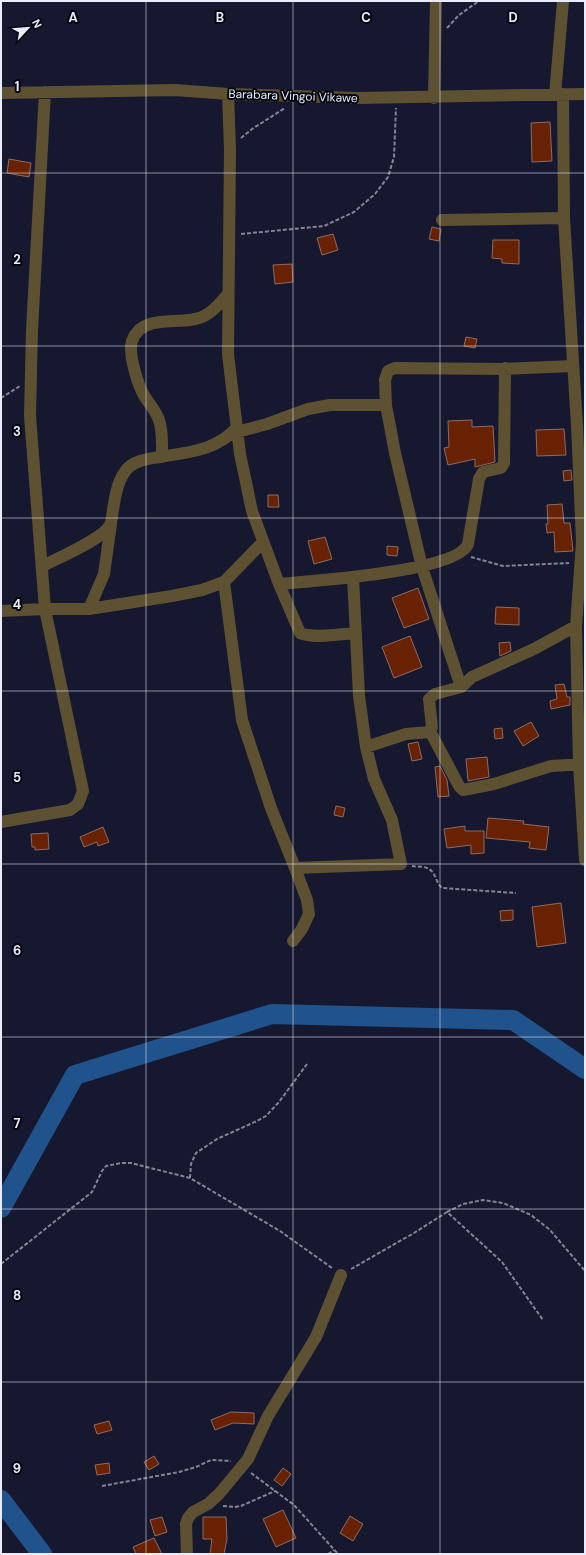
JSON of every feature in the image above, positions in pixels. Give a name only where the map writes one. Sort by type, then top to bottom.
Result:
[{"type":"street","points":[[434,98],[436,1]]},
{"type":"street","points":[[563,1],[559,94],[564,218],[584,542],[576,626],[585,860]]},
{"type":"street","name":"Barabara Vingoi Vikawe","points":[[1,93],[175,90],[302,98],[434,98],[585,94]]},
{"type":"street","points":[[1,822],[70,810],[78,804],[84,791],[45,609],[43,566],[30,416],[45,92]]},
{"type":"street","points":[[228,94],[230,149],[228,354],[241,461],[249,501],[279,584],[300,633],[307,635],[356,633]]},
{"type":"street","points":[[442,220],[564,218]]},
{"type":"street","points":[[162,457],[160,422],[152,404],[145,396],[138,381],[132,353],[132,342],[137,333],[153,323],[196,319],[205,316],[228,294]]},
{"type":"street","points":[[461,687],[422,567],[386,404],[385,380],[388,371],[394,368],[505,368],[573,366]]},
{"type":"street","points":[[279,584],[353,577],[422,567],[444,560],[467,547],[479,479],[483,472],[501,468],[504,463],[505,368]]},
{"type":"street","points":[[89,609],[104,574],[118,488],[128,468],[144,459],[182,454],[213,445],[237,429],[267,424],[308,409],[330,405],[386,404]]},
{"type":"street","points":[[43,566],[99,536],[111,524]]},
{"type":"street","points":[[1,611],[89,609],[202,590],[224,582],[263,542]]},
{"type":"street","points":[[296,868],[401,864],[392,820],[374,779],[366,746],[359,696],[353,577]]},
{"type":"street","points":[[224,582],[242,720],[271,808],[296,868],[307,900],[309,914],[302,929],[293,940]]},
{"type":"street","points":[[576,626],[534,649],[472,677],[461,687],[430,696],[432,727],[430,731],[459,786],[463,790],[494,784],[551,766],[582,765]]},
{"type":"street","points":[[366,746],[406,734],[430,731]]},
{"type":"street","points":[[187,1554],[186,1524],[188,1518],[193,1512],[208,1504],[219,1494],[244,1464],[251,1453],[268,1416],[316,1337],[341,1274]]},
{"type":"path","points":[[435,42],[459,15],[479,1]]},
{"type":"path","points":[[230,149],[252,129],[302,98]]},
{"type":"path","points":[[230,236],[324,226],[354,212],[375,194],[388,177],[394,157],[396,98]]},
{"type":"path","points":[[1,398],[31,379]]},
{"type":"path","points":[[471,557],[503,566],[581,563]]},
{"type":"path","points":[[401,864],[429,869],[433,872],[437,883],[442,888],[516,894]]},
{"type":"path","points":[[190,1178],[191,1164],[196,1153],[217,1139],[266,1116],[279,1102],[307,1064]]},
{"type":"path","points":[[1,1264],[92,1192],[102,1170],[106,1166],[121,1163],[132,1163],[190,1178],[280,1231],[341,1274],[401,1241],[462,1204],[483,1200],[503,1203],[531,1216],[550,1230],[585,1270]]},
{"type":"path","points":[[447,1212],[502,1262],[543,1320]]},
{"type":"path","points":[[102,1486],[179,1472],[204,1464],[211,1460],[244,1464],[294,1505],[338,1554]]},
{"type":"path","points":[[208,1504],[235,1507],[255,1500],[275,1490]]},
{"type":"path","points":[[328,1554],[334,1550]]},
{"type":"building","points":[[550,122],[552,161],[532,162],[531,123]]},
{"type":"building","points":[[9,159],[31,163],[29,177],[7,173]]},
{"type":"building","points":[[432,227],[441,229],[439,241],[429,239]]},
{"type":"building","points":[[333,234],[338,250],[322,255],[317,238]]},
{"type":"building","points":[[493,240],[519,240],[519,264],[502,263],[502,259],[492,258]]},
{"type":"building","points":[[292,264],[293,282],[275,284],[273,265]]},
{"type":"building","points":[[466,337],[477,339],[475,348],[464,346]]},
{"type":"building","points":[[472,420],[472,427],[493,426],[495,462],[475,467],[475,459],[448,465],[444,448],[449,447],[448,421]]},
{"type":"building","points":[[564,429],[566,455],[537,456],[536,430]]},
{"type":"building","points":[[571,470],[572,480],[564,481],[563,471]]},
{"type":"building","points":[[268,495],[278,495],[279,507],[268,507]]},
{"type":"building","points":[[562,504],[564,523],[570,523],[573,551],[555,552],[554,532],[547,533],[547,505]]},
{"type":"building","points":[[325,537],[332,559],[314,564],[308,541]]},
{"type":"building","points":[[387,546],[398,547],[397,556],[387,555]]},
{"type":"building","points":[[418,588],[429,619],[404,628],[392,598]]},
{"type":"building","points":[[496,607],[519,608],[519,625],[495,624]]},
{"type":"building","points":[[410,636],[422,667],[394,678],[382,647]]},
{"type":"building","points":[[510,642],[511,651],[500,656],[499,643]]},
{"type":"building","points":[[564,684],[567,697],[570,697],[570,705],[551,709],[550,701],[557,699],[555,685]]},
{"type":"building","points":[[531,722],[539,736],[523,746],[514,731]]},
{"type":"building","points":[[502,728],[503,738],[495,739],[494,729]]},
{"type":"building","points":[[418,742],[422,759],[412,761],[408,744]]},
{"type":"building","points":[[487,757],[489,777],[468,781],[466,759]]},
{"type":"building","points":[[440,766],[447,780],[449,796],[438,797],[435,767]]},
{"type":"building","points":[[336,806],[345,808],[343,817],[334,815]]},
{"type":"building","points":[[488,818],[524,821],[523,824],[549,827],[546,850],[529,848],[530,842],[486,838]]},
{"type":"building","points":[[465,826],[465,831],[484,831],[484,853],[471,854],[471,845],[447,848],[444,829]]},
{"type":"building","points":[[103,827],[109,842],[98,846],[97,842],[84,847],[80,837]]},
{"type":"building","points":[[48,833],[49,849],[35,850],[35,847],[32,847],[31,834]]},
{"type":"building","points":[[561,903],[566,943],[537,947],[532,907]]},
{"type":"building","points":[[513,910],[513,920],[501,921],[500,911]]},
{"type":"building","points":[[231,1412],[254,1413],[254,1424],[233,1423],[215,1430],[211,1420]]},
{"type":"building","points":[[109,1421],[112,1430],[97,1434],[94,1425]]},
{"type":"building","points":[[154,1456],[159,1464],[149,1470],[144,1462]]},
{"type":"building","points":[[109,1463],[110,1473],[97,1475],[95,1465]]},
{"type":"building","points":[[283,1468],[291,1474],[282,1486],[274,1480]]},
{"type":"building","points":[[283,1510],[296,1538],[276,1547],[263,1519]]},
{"type":"building","points":[[350,1516],[363,1524],[353,1541],[340,1533]]},
{"type":"building","points":[[162,1517],[167,1532],[155,1536],[150,1520]]},
{"type":"building","points":[[203,1517],[226,1517],[227,1539],[224,1554],[210,1554],[212,1539],[203,1539]]},
{"type":"building","points":[[154,1538],[162,1554],[136,1554],[133,1547]]},
{"type":"waterway","points":[[1,1208],[75,1075],[272,1014],[513,1020],[585,1069]]},
{"type":"waterway","points":[[1,1500],[42,1554]]}]
